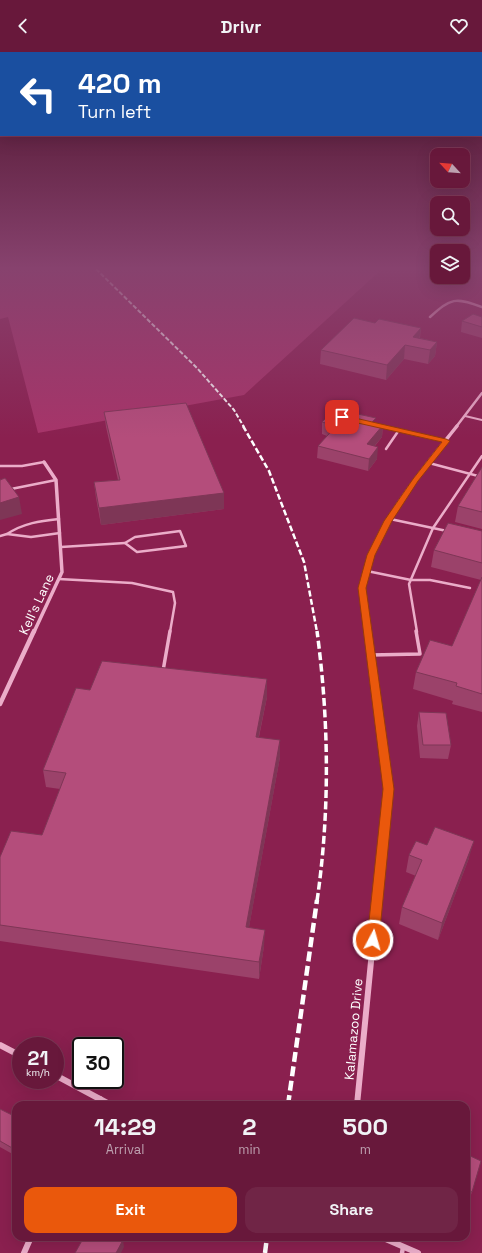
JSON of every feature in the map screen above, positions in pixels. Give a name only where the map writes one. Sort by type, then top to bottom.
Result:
[{"type":"street","name":"Kalamazoo Drive","points":[[357,1101],[388,789],[362,588],[371,555],[390,519],[429,463],[482,393]]},
{"type":"street","name":"Kell's Lane","points":[[0,704],[62,572],[56,480],[44,462]]},
{"type":"street","points":[[0,1045],[12,1051]]},
{"type":"street","points":[[64,1081],[96,1101]]},
{"type":"street","points":[[24,1253],[29,1241]]},
{"type":"street","points":[[387,1241],[402,1250],[418,1253]]},
{"type":"lane","points":[[465,416],[482,420]]},
{"type":"lane","points":[[378,425],[446,441]]},
{"type":"lane","points":[[386,449],[399,430]]},
{"type":"lane","points":[[371,655],[420,654],[410,584],[411,580],[433,528],[482,456]]},
{"type":"lane","points":[[0,466],[22,466],[44,462]]},
{"type":"lane","points":[[429,463],[482,477]]},
{"type":"lane","points":[[8,490],[56,480]]},
{"type":"lane","points":[[0,536],[30,522],[59,518]]},
{"type":"lane","points":[[390,519],[454,532]]},
{"type":"lane","points":[[61,547],[125,543],[135,537],[180,531],[186,546],[137,552],[125,543]]},
{"type":"lane","points":[[7,534],[31,537],[60,533]]},
{"type":"lane","points":[[367,571],[411,580],[430,580],[470,588]]},
{"type":"lane","points":[[59,579],[126,583],[163,588],[174,592],[176,603],[162,676]]},
{"type":"shaded area","points":[[10,325],[321,325],[244,395],[38,433]]},
{"type":"building","points":[[347,325],[407,325],[421,328],[413,337],[437,342],[430,350],[405,345],[387,365],[321,350]]},
{"type":"building","points":[[186,403],[224,493],[99,508],[94,482],[120,480],[104,412]]},
{"type":"building","points":[[335,409],[376,418],[372,422],[383,425],[367,444],[378,447],[369,459],[318,446],[336,426],[322,422]]},
{"type":"building","points":[[482,467],[482,512],[458,506]]},
{"type":"building","points":[[5,478],[19,497],[0,503],[0,480]]},
{"type":"building","points":[[448,523],[482,531],[482,563],[434,550]]},
{"type":"building","points":[[482,577],[482,694],[456,686],[457,683],[416,672],[430,640],[452,646]]},
{"type":"building","points":[[102,661],[267,679],[256,737],[280,740],[246,927],[265,930],[259,962],[0,925],[0,857],[11,831],[42,835],[66,773],[43,770],[76,688],[90,690]]},
{"type":"building","points":[[419,712],[446,713],[451,745],[423,745]]},
{"type":"building","points":[[435,827],[474,841],[442,923],[402,907],[422,860],[409,855],[416,841],[427,845]]},
{"type":"building","points":[[0,1109],[12,1115],[12,1148],[0,1141]]},
{"type":"building","points":[[470,1156],[481,1161],[472,1192],[470,1191]]},
{"type":"building","points":[[82,1241],[122,1241],[116,1253],[75,1253]]},
{"type":"railway","points":[[153,325],[197,368],[234,410],[244,427]]},
{"type":"railway","points":[[243,426],[269,471],[304,562],[317,632]]},
{"type":"railway","points":[[317,631],[326,733],[326,800],[317,901]]},
{"type":"railway","points":[[289,1101],[317,900]]},
{"type":"railway","points":[[265,1253],[266,1241]]},
{"type":"route","points":[[342,417],[446,441],[416,480],[388,521],[371,555],[362,588],[388,789],[373,940]]}]
